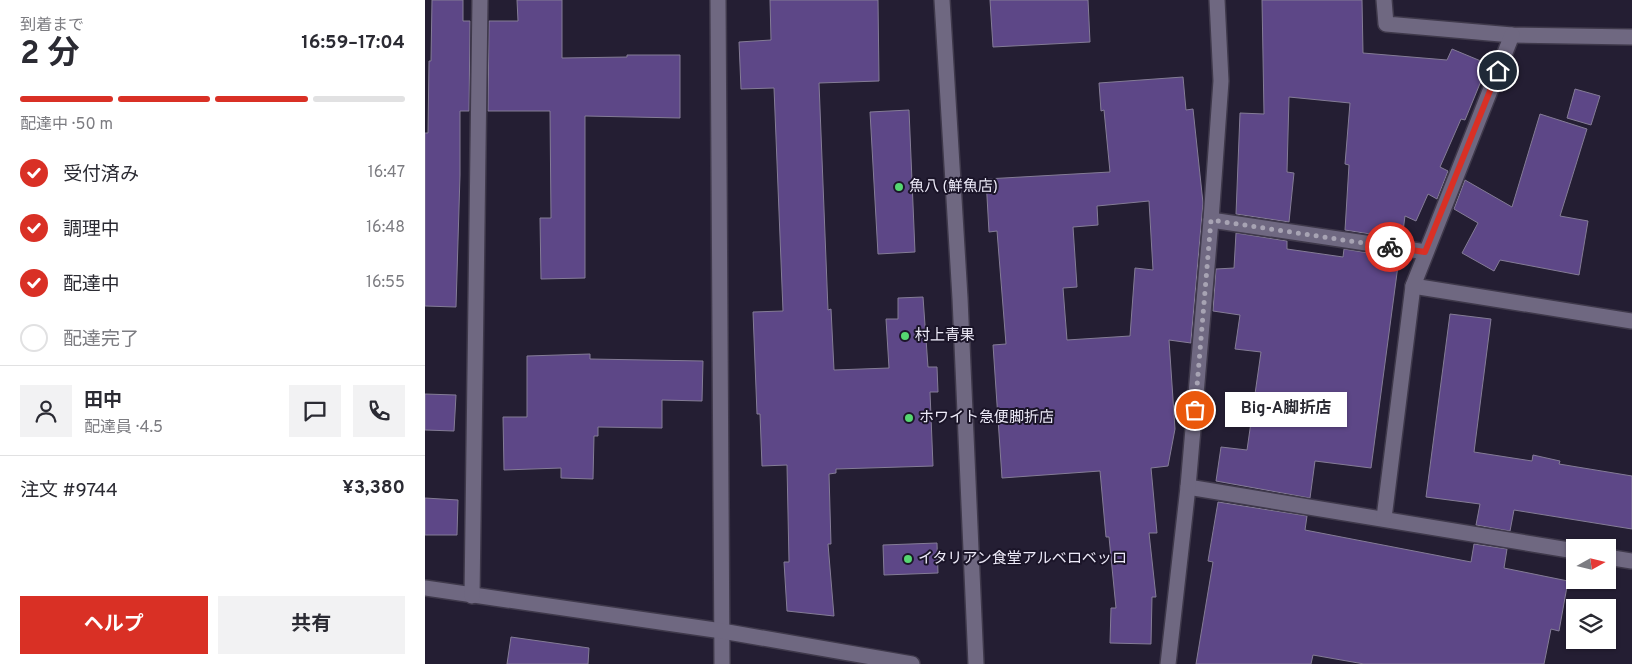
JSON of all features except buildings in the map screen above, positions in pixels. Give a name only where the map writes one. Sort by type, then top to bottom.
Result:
[{"type":"street","points":[[472,596],[480,0]]},
{"type":"street","points":[[718,0],[722,664]]},
{"type":"street","points":[[941,0],[960,298],[976,664]]},
{"type":"street","points":[[1168,664],[1188,487],[1211,220],[1221,81],[1217,0]]},
{"type":"street","points":[[1384,0],[1386,24],[1513,35],[1632,37]]},
{"type":"street","points":[[1383,518],[1413,286],[1513,35]]},
{"type":"street","points":[[1211,220],[1425,252]]},
{"type":"street","points":[[1413,286],[1632,321]]},
{"type":"street","points":[[1188,487],[1566,549]]},
{"type":"street","points":[[1616,558],[1632,561]]},
{"type":"street","points":[[425,588],[722,631],[912,664]]},
{"type":"way so far","points":[[1195,410],[1211,220],[1390,247]]},
{"type":"place","name":"魚八 (鮮魚店)","points":[[899,187]]},
{"type":"place","name":"村上青果","points":[[905,336]]},
{"type":"place","name":"Big-A脚折店","points":[[1195,410]]},
{"type":"place","name":"ホワイト急便脚折店","points":[[909,418]]},
{"type":"place","name":"イタリアン食堂アルベロベッロ","points":[[908,559]]},
{"type":"route","points":[[1390,247],[1425,252],[1498,71]]}]
